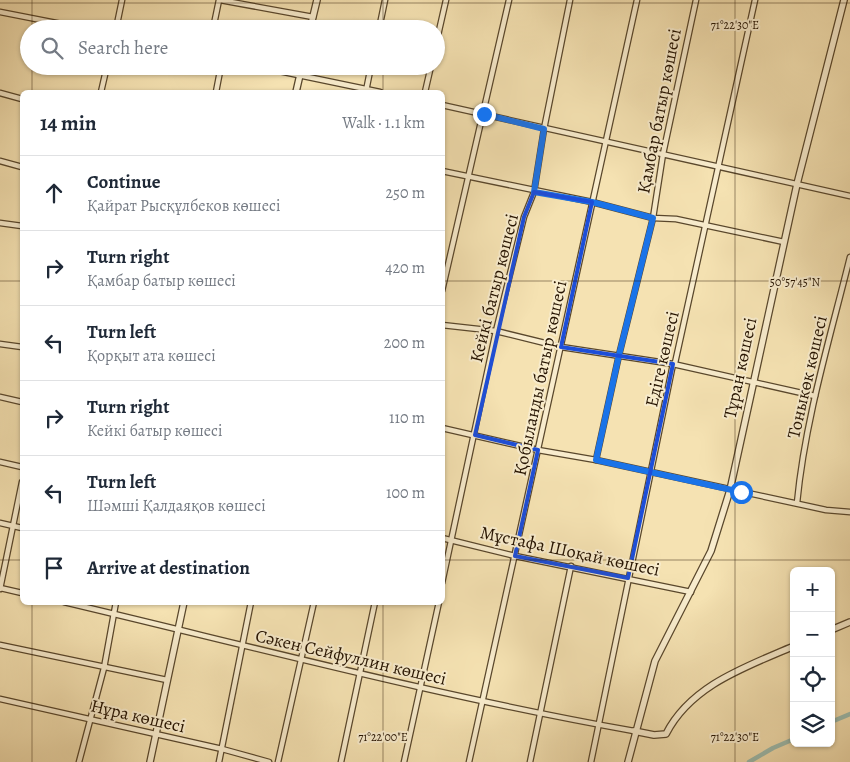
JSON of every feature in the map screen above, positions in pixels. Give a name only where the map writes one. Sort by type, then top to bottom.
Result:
[{"type":"street","points":[[118,20],[122,0]]},
{"type":"street","points":[[214,20],[220,0],[313,17]]},
{"type":"street","points":[[312,20],[317,0]]},
{"type":"street","points":[[381,20],[385,0]]},
{"type":"street","points":[[441,20],[446,0]]},
{"type":"street","points":[[445,278],[509,0]]},
{"type":"street","name":"Кейкі батыр көшесі","points":[[445,570],[496,331],[524,217],[534,192],[544,129],[570,0]]},
{"type":"street","name":"Қобыланды батыр көшесі","points":[[469,762],[637,0]]},
{"type":"street","name":"Қамбар батыр көшесі","points":[[596,460],[619,355],[653,218],[663,154],[696,0]]},
{"type":"street","name":"Едіге көшесі","points":[[591,762],[672,364],[675,363],[755,0]]},
{"type":"street","name":"Тұран көшесі","points":[[628,762],[634,731],[655,661],[711,551],[730,490],[752,380],[797,184],[844,0]]},
{"type":"street","points":[[0,12],[40,20]]},
{"type":"street","points":[[101,90],[105,75]]},
{"type":"street","points":[[216,90],[219,75]]},
{"type":"street","points":[[295,75],[362,90]]},
{"type":"street","points":[[366,90],[369,75]]},
{"type":"street","points":[[425,90],[429,75]]},
{"type":"street","points":[[296,90],[300,76]]},
{"type":"street","points":[[0,94],[20,99]]},
{"type":"street","points":[[445,106],[605,143],[719,166],[850,196]]},
{"type":"street","points":[[0,161],[20,166]]},
{"type":"street","points":[[445,172],[534,192],[592,202],[653,218],[676,219],[784,242]]},
{"type":"street","points":[[0,223],[20,226]]},
{"type":"street","name":"Тоныкөк көшесі","points":[[796,503],[800,468],[815,396],[850,257]]},
{"type":"street","points":[[445,325],[496,331],[561,347],[672,364],[752,380],[815,396]]},
{"type":"street","points":[[0,344],[20,347]]},
{"type":"street","points":[[0,397],[20,402]]},
{"type":"street","points":[[445,429],[538,450],[596,460],[651,474],[826,510],[850,512]]},
{"type":"street","points":[[0,462],[20,467]]},
{"type":"street","points":[[20,492],[0,588],[20,593]]},
{"type":"street","points":[[0,523],[20,528]]},
{"type":"street","name":"Мұстафа Шоқай көшесі","points":[[445,538],[515,556],[691,592]]},
{"type":"street","points":[[530,762],[571,566]]},
{"type":"street","name":"Сәкен Сейфуллин көшесі","points":[[76,605],[301,661],[359,672],[421,688],[541,714],[634,731]]},
{"type":"street","points":[[79,762],[104,668],[116,605]]},
{"type":"street","points":[[150,762],[183,605]]},
{"type":"street","points":[[219,762],[250,605]]},
{"type":"street","points":[[278,762],[313,605]]},
{"type":"street","points":[[341,762],[374,605]]},
{"type":"street","points":[[404,762],[438,605]]},
{"type":"street","points":[[835,628],[850,622]]},
{"type":"street","points":[[0,645],[167,680]]},
{"type":"street","points":[[634,731],[654,735],[666,734],[680,710],[718,680],[790,648]]},
{"type":"street","name":"Нұра көшесі","points":[[0,698],[222,748],[269,762]]},
{"type":"highlighted area","points":[[534,192],[592,202],[561,347],[673,364],[628,578],[515,556],[538,450],[475,435],[524,217]]},
{"type":"waterway","points":[[835,720],[850,714]]},
{"type":"waterway","points":[[749,762],[790,741]]},
{"type":"route","points":[[484,114],[544,129],[534,192],[592,202],[653,218],[619,355],[596,460],[651,474],[741,492]]}]
